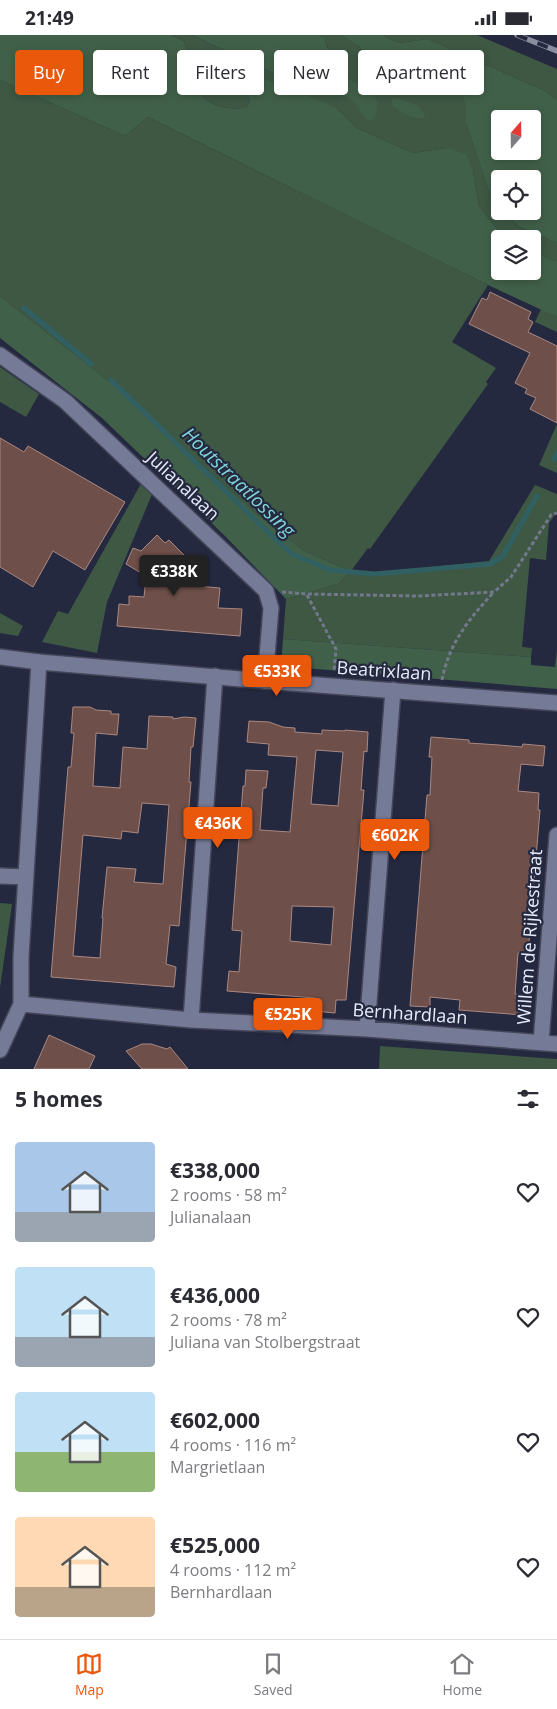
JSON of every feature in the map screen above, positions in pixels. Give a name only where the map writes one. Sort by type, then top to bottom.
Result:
[{"type":"street","name":"Julianalaan","points":[[0,355],[65,401],[266,591]]},
{"type":"street","points":[[265,681],[272,608],[266,591]]},
{"type":"street","name":"Beatrixlaan","points":[[0,657],[265,681],[557,703]]},
{"type":"street","points":[[0,1050],[21,1004],[21,957],[39,662]]},
{"type":"street","points":[[192,1020],[215,676]]},
{"type":"street","points":[[367,1029],[393,690]]},
{"type":"street","name":"Willem de Rijkestraat","points":[[541,1042],[557,835]]},
{"type":"street","points":[[0,876],[26,877]]},
{"type":"street","name":"Bernhardlaan","points":[[21,1004],[192,1020],[367,1029],[557,1044]]},
{"type":"path","points":[[440,694],[444,672],[453,644],[473,614],[511,577],[551,515],[557,513]]},
{"type":"path","points":[[266,591],[306,594],[418,596],[494,592]]},
{"type":"path","points":[[306,594],[336,649],[332,686]]},
{"type":"green space","points":[[0,35],[171,35],[184,41],[187,50],[177,50],[177,95],[202,95],[218,106],[242,108],[247,107],[250,101],[247,95],[264,95],[264,79],[274,83],[274,95],[305,95],[336,107],[357,128],[413,153],[446,148],[466,154],[473,172],[479,206],[498,230],[491,230],[491,280],[541,280],[541,255],[552,261],[557,261],[557,317],[488,285],[148,117],[125,136],[33,95],[83,95],[83,50],[15,50],[15,87],[0,80]]},
{"type":"green space","points":[[171,35],[192,35],[224,50],[187,50],[184,41]]},
{"type":"green space","points":[[192,35],[319,35],[324,38],[328,50],[274,50],[274,73],[264,69],[264,50],[224,50]]},
{"type":"green space","points":[[319,35],[341,35],[364,50],[358,50],[358,95],[463,95],[466,107],[466,123],[491,198],[491,220],[511,220],[527,230],[498,230],[479,206],[473,172],[446,148],[413,153],[357,128],[336,107],[292,95],[348,95],[348,50],[328,50],[326,43]]},
{"type":"green space","points":[[341,35],[384,35],[400,43],[428,39],[453,50],[364,50]]},
{"type":"green space","points":[[384,35],[477,35],[557,69],[557,100],[545,91],[484,64],[484,50],[453,50],[428,39],[400,43]]},
{"type":"green space","points":[[484,64],[545,91],[557,100],[557,243],[541,236],[541,230],[527,230],[518,226],[512,220],[541,220],[541,170],[491,170],[491,198],[466,123],[466,107],[463,95],[484,95]]},
{"type":"green space","points":[[264,69],[274,73],[274,90],[264,87]]},
{"type":"green space","points":[[0,80],[15,87],[15,95],[33,95],[125,136],[148,117],[488,285],[452,342],[496,368],[486,382],[488,384],[370,549],[368,548],[351,571],[304,551],[254,512],[120,390],[0,296]]},
{"type":"green space","points":[[348,80],[358,84],[358,95],[374,95],[375,97],[377,103],[375,117],[370,121],[367,119],[354,101],[344,95],[348,95]]},
{"type":"green space","points":[[202,95],[247,95],[250,101],[247,107],[236,109],[218,106]]},
{"type":"green space","points":[[397,98],[418,106],[425,114],[424,118],[410,116],[398,110],[391,104],[392,99]]},
{"type":"green space","points":[[541,236],[557,243],[557,261],[552,262],[541,256]]},
{"type":"green space","points":[[0,296],[120,390],[254,512],[304,551],[351,571],[338,584],[286,599],[224,535],[102,418],[0,338]]},
{"type":"green space","points":[[541,309],[557,317],[557,332],[535,322]]},
{"type":"green space","points":[[0,367],[39,394],[26,417],[0,402]]},
{"type":"green space","points":[[557,424],[557,473],[539,465]]},
{"type":"green space","points":[[142,482],[153,492],[107,602],[97,653],[42,642],[58,611],[68,614]]},
{"type":"green space","points":[[535,485],[557,494],[557,512],[549,523],[546,560],[530,558],[522,647],[532,648],[531,657],[283,639],[286,599],[338,584],[351,571],[374,573],[489,561]]},
{"type":"green space","points":[[0,613],[23,626],[18,636],[0,633]]},
{"type":"green space","points":[[283,639],[531,657],[531,665],[555,667],[557,650],[557,689],[281,666]]},
{"type":"green space","points":[[0,903],[12,904],[0,988]]},
{"type":"green space","points":[[380,1046],[557,1059],[557,1069],[379,1069]]},
{"type":"building","points":[[490,292],[531,312],[528,319],[533,322],[528,332],[557,346],[557,423],[530,409],[536,398],[525,393],[527,389],[515,383],[530,353],[469,324],[482,298],[487,300]]},
{"type":"building","points":[[0,438],[24,452],[28,446],[125,502],[85,570],[53,551],[33,587],[0,567]]},
{"type":"building","points":[[157,535],[165,543],[169,540],[188,559],[163,583],[220,588],[218,608],[242,609],[240,636],[117,626],[119,604],[129,605],[129,596],[144,597],[146,576],[126,564],[133,548],[141,551]]},
{"type":"building","points":[[73,707],[90,707],[96,710],[111,711],[111,714],[119,714],[117,735],[96,733],[93,786],[120,788],[123,747],[147,749],[149,716],[173,717],[173,719],[184,717],[196,718],[193,747],[191,747],[189,782],[191,782],[179,926],[170,925],[166,964],[176,967],[174,987],[51,977],[68,767],[71,767],[74,733],[71,733]],"holes":[[[142,803],[169,805],[163,884],[134,882],[136,869],[107,867],[100,958],[73,956],[83,835],[121,839],[122,831],[138,833]]]},
{"type":"building","points":[[249,721],[269,722],[283,727],[295,728],[295,732],[322,734],[322,730],[345,730],[368,732],[367,752],[364,751],[361,790],[364,790],[346,1000],[336,1000],[335,1013],[314,1011],[315,998],[227,991],[229,971],[239,972],[242,931],[232,930],[243,786],[245,786],[246,770],[268,771],[266,788],[263,788],[260,830],[290,832],[297,757],[268,755],[269,744],[247,742]],"holes":[[[316,750],[343,752],[338,806],[311,804]],[[292,906],[334,907],[331,945],[290,941]]]},
{"type":"building","points":[[431,737],[469,740],[469,743],[522,747],[523,744],[545,746],[543,766],[521,764],[518,791],[539,793],[538,810],[540,810],[528,954],[518,953],[515,994],[525,995],[523,1015],[459,1010],[460,1000],[430,997],[430,1007],[410,1006],[427,795],[430,795],[432,757],[429,757]]},
{"type":"building","points":[[49,1035],[95,1056],[89,1069],[34,1069]]},
{"type":"building","points":[[142,1044],[151,1044],[167,1049],[170,1047],[188,1069],[142,1069],[126,1051]]},
{"type":"waterway","name":"Houtstraatlossing","points":[[24,308],[91,364]]},
{"type":"waterway","name":"Houtstraatlossing","points":[[111,380],[292,554],[330,570],[375,574],[490,564],[503,556],[537,496]]},
{"type":"waterway","name":"Houtstraatlossing","points":[[554,459],[557,453]]},
{"type":"railway","points":[[517,35],[557,51]]}]
